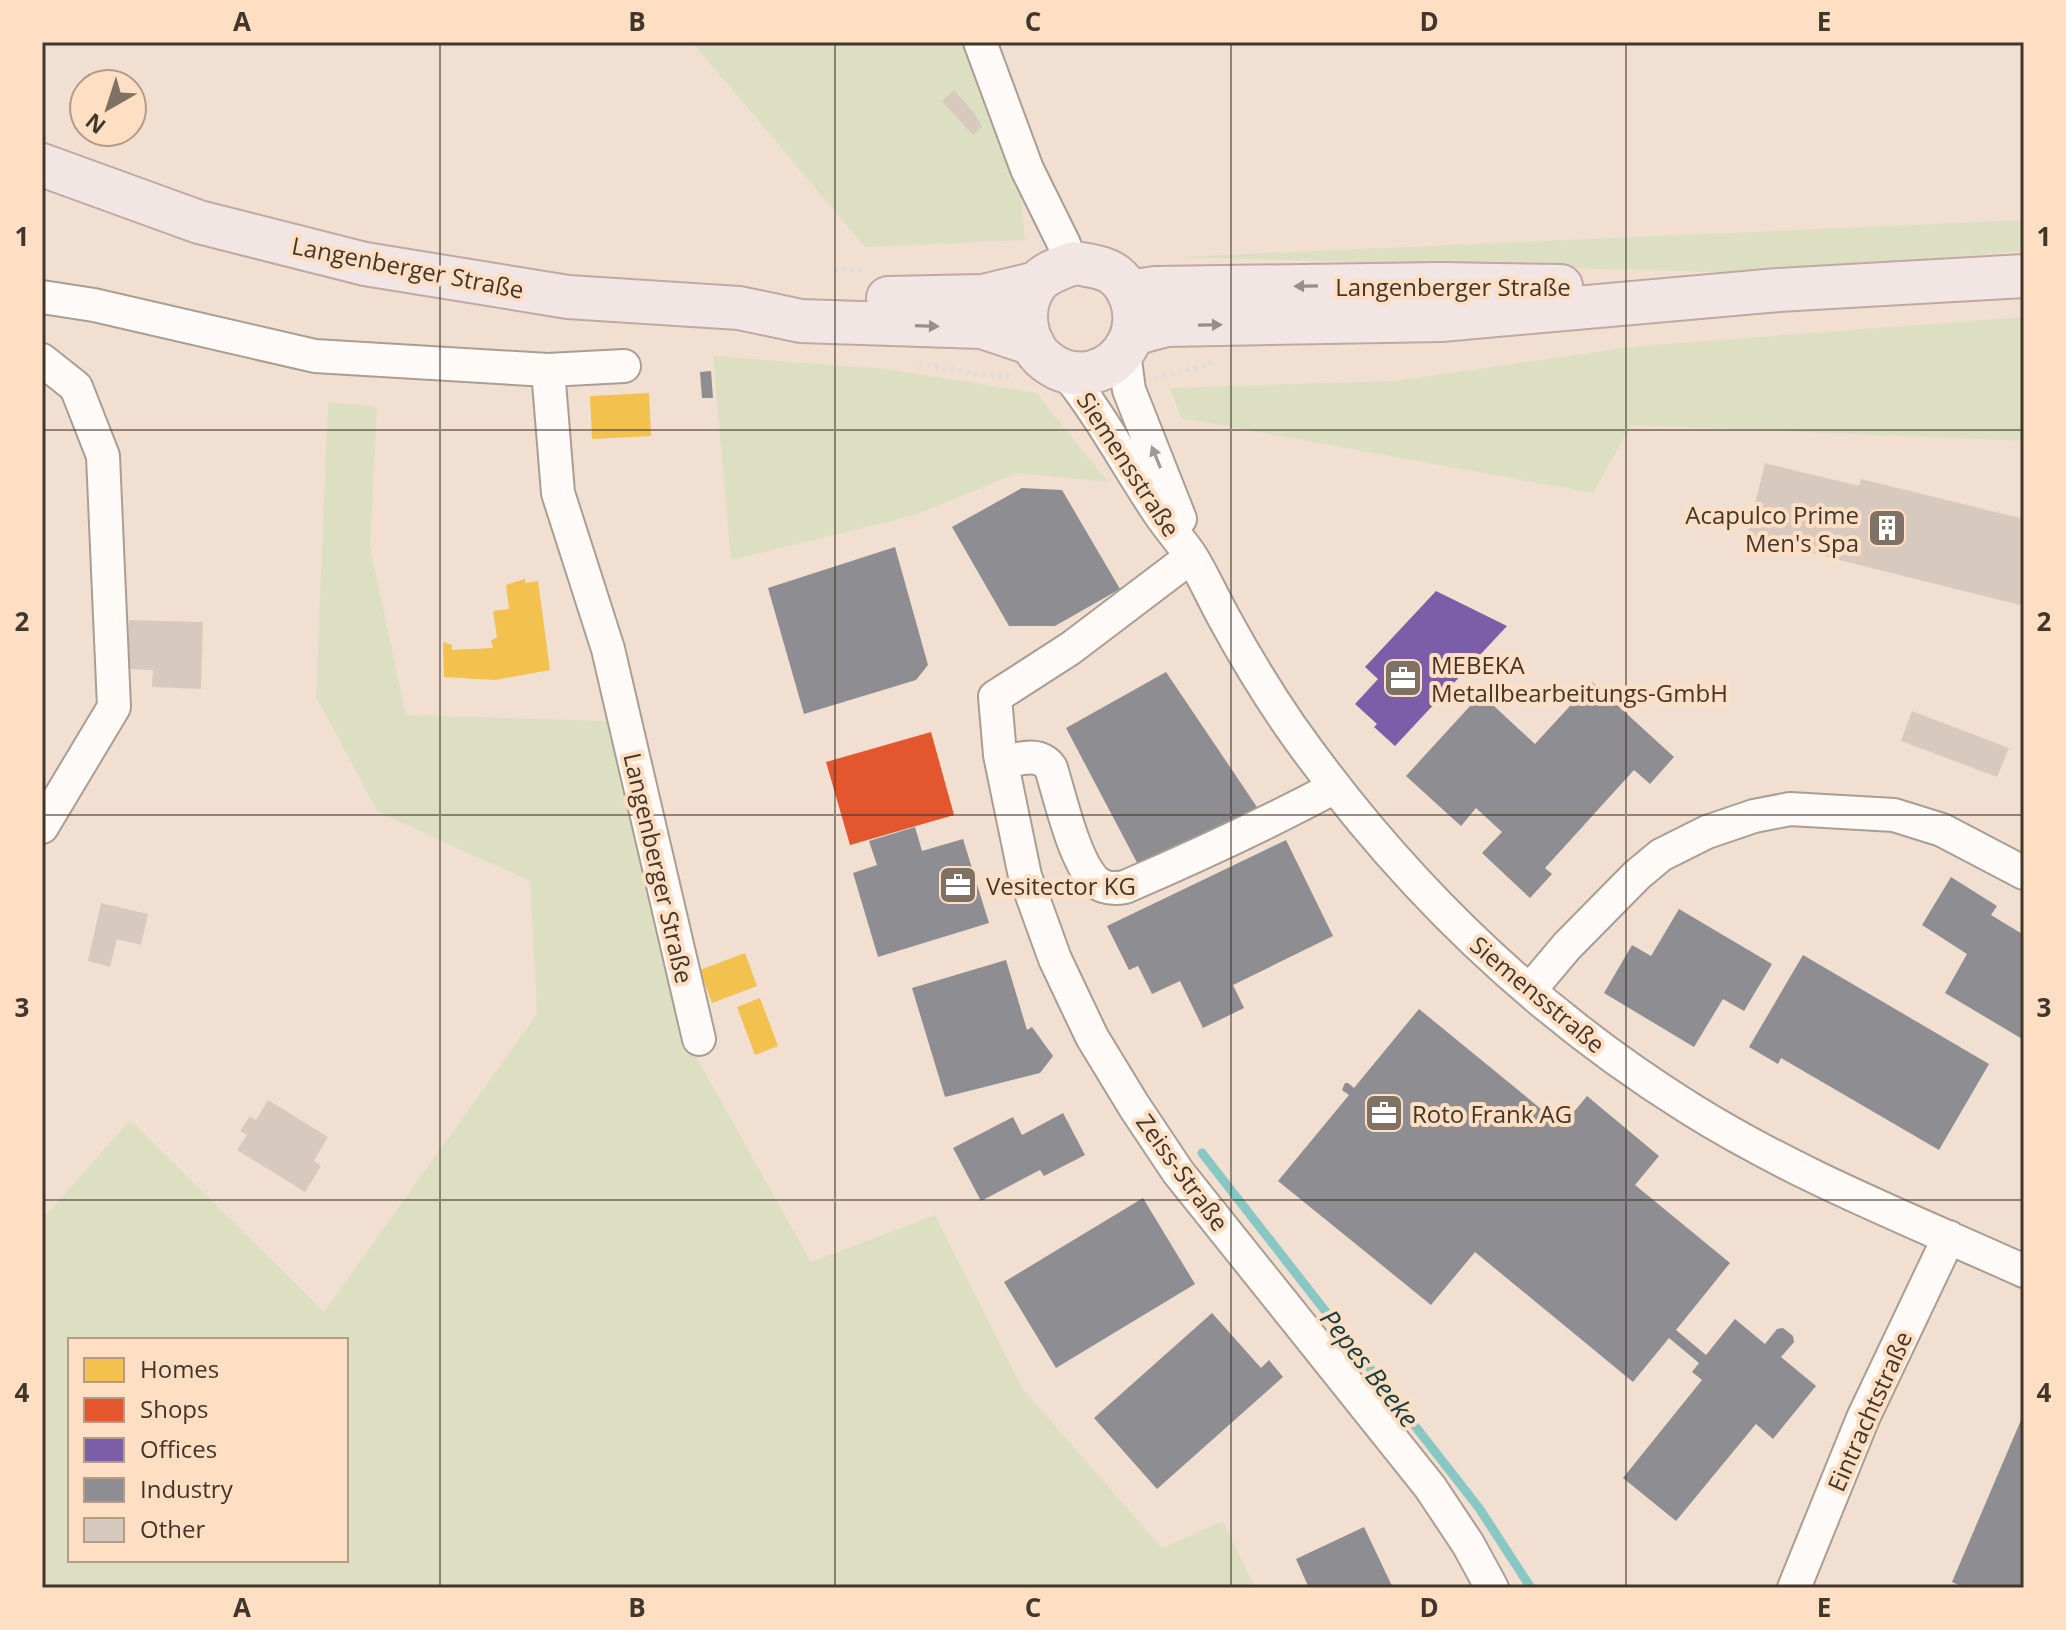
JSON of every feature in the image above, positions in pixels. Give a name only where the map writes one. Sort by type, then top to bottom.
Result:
[{"type":"main road","name":"Langenberger Straße","points":[[42,165],[199,222],[365,264],[568,297],[739,308],[801,321],[982,327],[1028,361]]},
{"type":"main road","points":[[1096,267],[1115,275],[1128,292],[1135,312],[1129,359],[1108,369],[1086,373],[1065,371],[1046,361],[1028,361],[1025,324],[1028,303],[1054,274],[1096,267]]},
{"type":"main road","name":"Langenberger Straße","points":[[739,308],[799,299],[983,296],[1054,274]]},
{"type":"main road","name":"Langenberger Straße","points":[[1129,359],[1166,325],[1441,320],[1778,290],[2024,276]]},
{"type":"main road","name":"Langenberger Straße","points":[[1128,292],[1155,288],[1440,284],[1778,290]]},
{"type":"street","points":[[980,42],[1027,169],[1064,244],[1054,274]]},
{"type":"street","points":[[42,297],[94,305],[315,356],[548,370],[624,366]]},
{"type":"street","name":"Siemensstraße","points":[[1129,359],[1191,557]]},
{"type":"street","points":[[42,360],[76,387],[103,456],[114,707],[42,827]]},
{"type":"street","name":"Langenberger Straße","points":[[548,370],[558,493],[608,649],[699,1039]]},
{"type":"street","name":"Siemensstraße","points":[[1065,371],[1096,409],[1159,513],[1191,557],[1224,619],[1288,724],[1351,809],[1454,923],[1580,1031],[1691,1109],[1811,1175],[2024,1271]]},
{"type":"street","name":"Zeiss-Straße","points":[[1191,557],[1071,648],[995,697],[1002,762],[1025,876],[1055,959],[1092,1037],[1134,1106],[1178,1172],[1430,1487],[1468,1544],[1492,1588]]},
{"type":"street","points":[[1002,762],[1037,757],[1046,759],[1075,843],[1093,879],[1103,887],[1114,889],[1193,858],[1335,787]]},
{"type":"street","points":[[1530,990],[1567,946],[1661,855],[1707,832],[1754,816],[1790,809],[1894,815],[1942,830],[2024,873]]},
{"type":"street","name":"Eintrachtstraße","points":[[1794,1588],[1863,1418],[1949,1237]]},
{"type":"path","points":[[1129,359],[1173,372],[1227,359]]},
{"type":"path","points":[[904,360],[977,374],[1028,361]]},
{"type":"green space","points":[[692,42],[963,42],[1019,177],[1025,240],[865,247]]},
{"type":"green space","points":[[2024,220],[2024,251],[1749,273],[1177,257]]},
{"type":"green space","points":[[2024,317],[2024,441],[1631,425],[1593,493],[1181,418],[1170,388],[1393,381],[1639,346]]},
{"type":"green space","points":[[713,356],[886,369],[1036,393],[1108,482],[1017,473],[915,515],[731,560]]},
{"type":"green space","points":[[328,402],[377,407],[370,547],[406,715],[607,721],[684,1035],[811,1262],[935,1215],[1022,1388],[1162,1548],[1223,1521],[1255,1588],[42,1588],[42,1220],[130,1120],[324,1312],[537,1014],[530,881],[378,812],[316,697]]},
{"type":"building: Homes","points":[[649,393],[651,436],[592,439],[590,396]]},
{"type":"building: Homes","points":[[525,579],[525,583],[538,581],[550,670],[495,680],[444,677],[443,642],[452,645],[452,650],[493,648],[491,641],[497,637],[493,611],[509,609],[506,585]]},
{"type":"building: Homes","points":[[745,953],[757,986],[712,1003],[700,970]]},
{"type":"building: Homes","points":[[760,998],[778,1046],[755,1055],[737,1007]]},
{"type":"building: Shops","points":[[931,732],[954,815],[850,845],[826,762]]},
{"type":"building: Offices","points":[[1436,591],[1507,626],[1395,746],[1355,704],[1378,679],[1365,667]]},
{"type":"building: Industry","points":[[711,371],[713,398],[702,398],[700,372]]},
{"type":"building: Industry","points":[[1022,488],[1062,490],[1120,589],[1055,626],[1009,626],[952,527]]},
{"type":"building: Industry","points":[[895,547],[928,665],[916,680],[804,714],[768,588]]},
{"type":"building: Industry","points":[[1166,672],[1263,816],[1143,874],[1066,728]]},
{"type":"building: Industry","points":[[1592,682],[1674,757],[1650,784],[1634,770],[1545,868],[1552,874],[1530,898],[1482,853],[1502,832],[1476,808],[1461,826],[1406,776],[1481,694],[1535,744]]},
{"type":"building: Industry","points":[[915,827],[922,851],[963,839],[989,923],[878,957],[853,873],[877,865],[869,841]]},
{"type":"building: Industry","points":[[1286,840],[1333,936],[1233,985],[1244,1008],[1203,1028],[1180,981],[1152,994],[1138,966],[1129,970],[1107,926]]},
{"type":"building: Industry","points":[[1951,877],[1997,906],[1991,915],[2024,935],[2024,1040],[1945,993],[1967,954],[1922,925]]},
{"type":"building: Industry","points":[[1679,909],[1772,964],[1744,1011],[1723,999],[1694,1047],[1604,993],[1632,945],[1651,956]]},
{"type":"building: Industry","points":[[1803,955],[1989,1064],[1939,1150],[1781,1058],[1778,1064],[1749,1047]]},
{"type":"building: Industry","points":[[1006,960],[1027,1030],[1032,1027],[1053,1056],[1040,1073],[945,1097],[912,988]]},
{"type":"building: Industry","points":[[1419,1009],[1562,1126],[1587,1096],[1659,1156],[1635,1185],[1730,1263],[1676,1330],[1706,1355],[1735,1319],[1765,1344],[1777,1329],[1783,1328],[1793,1336],[1794,1342],[1781,1357],[1816,1386],[1773,1439],[1756,1424],[1676,1521],[1623,1478],[1702,1380],[1692,1372],[1699,1363],[1669,1338],[1633,1382],[1475,1252],[1431,1305],[1278,1181],[1349,1095],[1342,1090],[1345,1083],[1354,1088]]},
{"type":"building: Industry","points":[[1063,1113],[1085,1155],[1044,1176],[1040,1170],[981,1201],[953,1148],[1013,1117],[1022,1135]]},
{"type":"building: Industry","points":[[1143,1198],[1195,1284],[1056,1368],[1004,1282]]},
{"type":"building: Industry","points":[[1212,1313],[1261,1368],[1269,1360],[1283,1377],[1157,1489],[1094,1418]]},
{"type":"building: Industry","points":[[2024,1413],[2024,1588],[1966,1588],[1952,1582]]},
{"type":"building: Industry","points":[[1364,1527],[1393,1588],[1309,1588],[1296,1559]]},
{"type":"building: Other","points":[[954,90],[982,127],[973,135],[942,101]]},
{"type":"building: Other","name":"Acapulco Prime Men's Spa","points":[[1765,463],[1859,486],[1861,479],[2024,519],[2024,606],[1747,537]]},
{"type":"building: Other","points":[[129,620],[203,622],[201,689],[152,687],[153,670],[128,669]]},
{"type":"building: Other","points":[[1912,711],[2009,748],[1997,777],[1901,741]]},
{"type":"building: Other","points":[[101,903],[148,914],[141,945],[117,939],[110,967],[88,961]]},
{"type":"building: Other","points":[[268,1100],[328,1137],[314,1161],[321,1166],[305,1192],[237,1150],[247,1135],[240,1131],[250,1116],[256,1120]]},
{"type":"waterway","name":"Pepes Beeke","points":[[1202,1153],[1479,1508],[1531,1588]]},
{"type":"place","name":"Acapulco Prime Men's Spa","points":[[1887,528]]},
{"type":"place","name":"MEBEKA Metallbearbeitungs-GmbH","points":[[1403,678]]},
{"type":"place","name":"Vesitector KG","points":[[958,885]]},
{"type":"place","name":"Roto Frank AG","points":[[1384,1113]]}]
